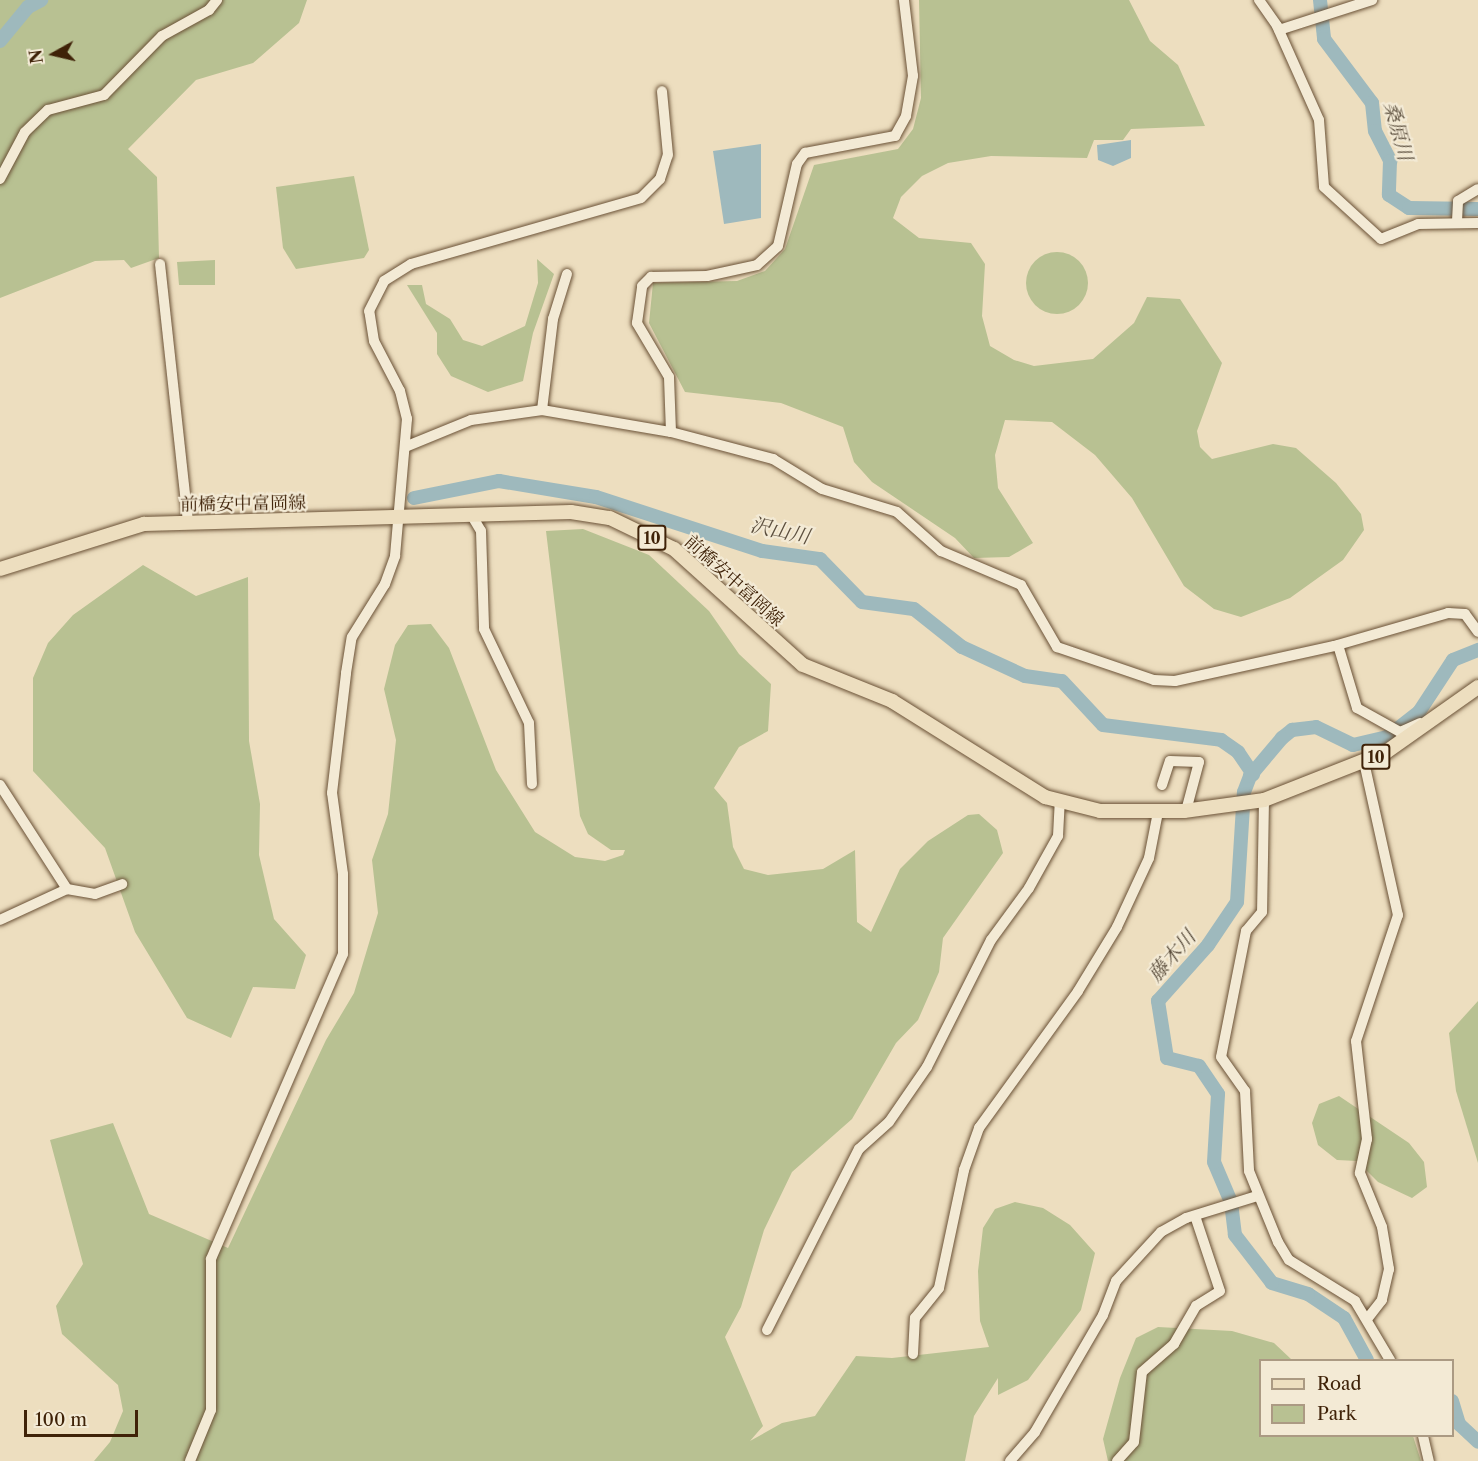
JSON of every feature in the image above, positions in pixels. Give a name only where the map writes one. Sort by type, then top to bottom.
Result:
[{"type":"main road","name":"前橋安中富岡線","points":[[0,569],[130,527],[188,523],[398,519],[571,512],[622,522],[674,549],[804,665],[892,701],[1060,802],[1100,811],[1158,812],[1186,811],[1261,800]]},
{"type":"main road","name":"10","points":[[1261,800],[1364,762],[1410,739],[1478,687]]},
{"type":"street","points":[[0,179],[25,132],[48,110],[104,95],[162,36],[209,10],[217,0]]},
{"type":"street","points":[[671,432],[669,377],[637,323],[642,286],[651,277],[707,276],[757,265],[778,246],[797,164],[805,153],[895,136],[906,116],[913,76],[904,0]]},
{"type":"street","points":[[1259,0],[1279,30],[1318,120],[1324,187],[1381,239],[1418,224],[1458,221],[1478,223]]},
{"type":"street","points":[[1279,30],[1372,0]]},
{"type":"street","points":[[190,1461],[211,1410],[211,1259],[343,954],[343,874],[332,794],[346,673],[355,629],[391,571],[407,418],[400,392],[368,324],[374,296],[384,281],[411,264],[641,198],[660,179],[668,155],[662,91]]},
{"type":"street","points":[[1458,221],[1458,201],[1478,189]]},
{"type":"street","points":[[160,264],[188,523]]},
{"type":"street","points":[[542,410],[553,319],[567,274]]},
{"type":"street","points":[[405,447],[471,420],[542,410],[671,432],[772,459],[822,489],[897,512],[941,551],[1021,585],[1038,607],[1052,642],[1108,668],[1175,681],[1338,645],[1453,612],[1470,618],[1478,632]]},
{"type":"street","points":[[472,516],[481,531],[484,629],[529,723],[532,784]]},
{"type":"street","points":[[1338,645],[1357,708],[1400,732],[1432,721]]},
{"type":"street","points":[[1162,785],[1170,761],[1199,762],[1186,811]]},
{"type":"street","points":[[1364,762],[1398,915],[1356,1041],[1367,1139],[1360,1173],[1382,1227],[1389,1269],[1382,1300],[1367,1318]]},
{"type":"street","points":[[0,785],[67,889]]},
{"type":"street","points":[[1261,800],[1262,912],[1246,931],[1220,1046],[1221,1058],[1245,1091],[1245,1141],[1257,1196],[1289,1260],[1346,1293],[1367,1318],[1389,1359]]},
{"type":"street","points":[[767,1330],[859,1149],[889,1122],[927,1067],[991,940],[1029,888],[1058,836],[1060,802]]},
{"type":"street","points":[[913,1354],[915,1318],[939,1288],[962,1179],[979,1128],[1078,991],[1117,927],[1149,858],[1158,812]]},
{"type":"street","points":[[0,921],[67,889],[95,894],[122,884]]},
{"type":"street","points":[[1010,1461],[1035,1432],[1103,1315],[1116,1281],[1161,1232],[1196,1216],[1257,1196]]},
{"type":"street","points":[[1118,1461],[1134,1442],[1142,1372],[1174,1344],[1197,1306],[1220,1291],[1196,1216]]},
{"type":"street","points":[[1423,1437],[1428,1461]]},
{"type":"green space","points":[[0,0],[307,0],[299,23],[253,63],[196,80],[128,149],[157,177],[159,258],[131,268],[124,260],[95,261],[0,298]]},
{"type":"green space","points":[[919,0],[1129,0],[1150,41],[1178,65],[1205,126],[1131,129],[1123,140],[1094,140],[1087,158],[991,156],[948,163],[922,176],[901,197],[893,218],[919,238],[971,243],[985,264],[982,316],[990,346],[1014,360],[1034,366],[1093,359],[1134,323],[1147,297],[1180,299],[1222,363],[1197,431],[1200,447],[1212,459],[1273,444],[1296,448],[1336,483],[1361,514],[1364,530],[1343,560],[1290,598],[1241,617],[1214,609],[1184,586],[1132,498],[1095,455],[1052,422],[1005,420],[995,455],[998,488],[1033,543],[1009,557],[974,558],[955,538],[872,482],[854,462],[843,427],[781,403],[685,392],[649,323],[653,283],[737,281],[765,271],[785,249],[814,165],[898,149],[913,129],[921,98]]},
{"type":"green space","points":[[354,176],[369,250],[364,258],[296,269],[283,248],[276,187]]},
{"type":"green space","points":[[1057,252],[1079,261],[1088,283],[1079,305],[1057,314],[1035,305],[1026,283],[1035,261]]},
{"type":"green space","points":[[537,259],[554,274],[533,333],[523,381],[488,392],[451,376],[437,354],[437,333],[407,285],[422,285],[426,304],[450,319],[463,340],[482,346],[525,326],[538,283]]},
{"type":"green space","points":[[215,260],[215,285],[179,285],[177,262]]},
{"type":"green space","points":[[583,529],[649,555],[709,611],[739,654],[771,684],[768,731],[739,747],[714,788],[727,803],[733,847],[744,869],[768,875],[823,869],[855,850],[857,922],[871,932],[900,869],[928,841],[968,815],[979,814],[997,830],[1003,853],[943,938],[939,972],[918,1020],[896,1043],[852,1119],[792,1172],[764,1230],[741,1307],[725,1337],[763,1426],[750,1441],[782,1423],[815,1416],[856,1356],[892,1358],[989,1347],[980,1321],[978,1271],[983,1228],[995,1209],[1015,1202],[1043,1208],[1070,1225],[1095,1253],[1081,1310],[1028,1380],[998,1395],[998,1378],[974,1416],[965,1461],[94,1461],[110,1442],[123,1411],[118,1385],[62,1334],[56,1306],[83,1264],[50,1140],[113,1123],[149,1214],[228,1248],[326,1040],[354,993],[378,913],[372,860],[388,814],[396,740],[384,689],[395,645],[408,625],[431,624],[449,648],[496,770],[535,832],[575,857],[605,861],[623,855],[625,850],[611,850],[588,834],[580,816],[546,531]]},
{"type":"green space","points":[[143,565],[196,596],[248,577],[249,741],[260,804],[259,855],[274,919],[306,955],[295,989],[253,987],[231,1038],[187,1018],[135,932],[105,848],[33,771],[33,678],[48,643],[73,615]]},
{"type":"green space","points":[[1478,1001],[1478,1163],[1456,1091],[1449,1033]]},
{"type":"green space","points":[[1339,1096],[1409,1143],[1424,1162],[1427,1187],[1412,1198],[1378,1182],[1357,1161],[1337,1160],[1318,1145],[1312,1123],[1319,1104]]},
{"type":"green space","points":[[1158,1327],[1232,1331],[1274,1343],[1291,1359],[1259,1359],[1259,1437],[1413,1437],[1421,1461],[1108,1461],[1103,1439],[1120,1378],[1136,1338]]},
{"type":"water","points":[[1131,140],[1131,158],[1113,166],[1098,160],[1097,145]]},
{"type":"water","points":[[761,144],[761,218],[724,224],[713,151]]},
{"type":"waterway","points":[[0,41],[28,7],[41,0]]},
{"type":"waterway","name":"桑原川","points":[[1320,0],[1324,39],[1372,103],[1375,131],[1390,161],[1389,195],[1409,208],[1478,209]]},
{"type":"waterway","name":"沢山川","points":[[414,498],[499,481],[596,497],[762,551],[820,559],[862,602],[914,609],[962,647],[1025,676],[1062,681],[1103,725],[1221,740],[1238,752],[1253,774]]},
{"type":"waterway","name":"藤木川","points":[[1366,1359],[1344,1318],[1308,1294],[1272,1283],[1235,1235],[1231,1202],[1214,1162],[1218,1094],[1199,1066],[1167,1058],[1158,1001],[1208,945],[1237,902],[1244,792],[1250,776],[1282,738],[1292,730],[1316,727],[1353,745],[1387,737],[1419,712],[1453,660],[1478,650]]},
{"type":"waterway","name":"藤木川","points":[[1454,1408],[1459,1424],[1478,1442]]}]
